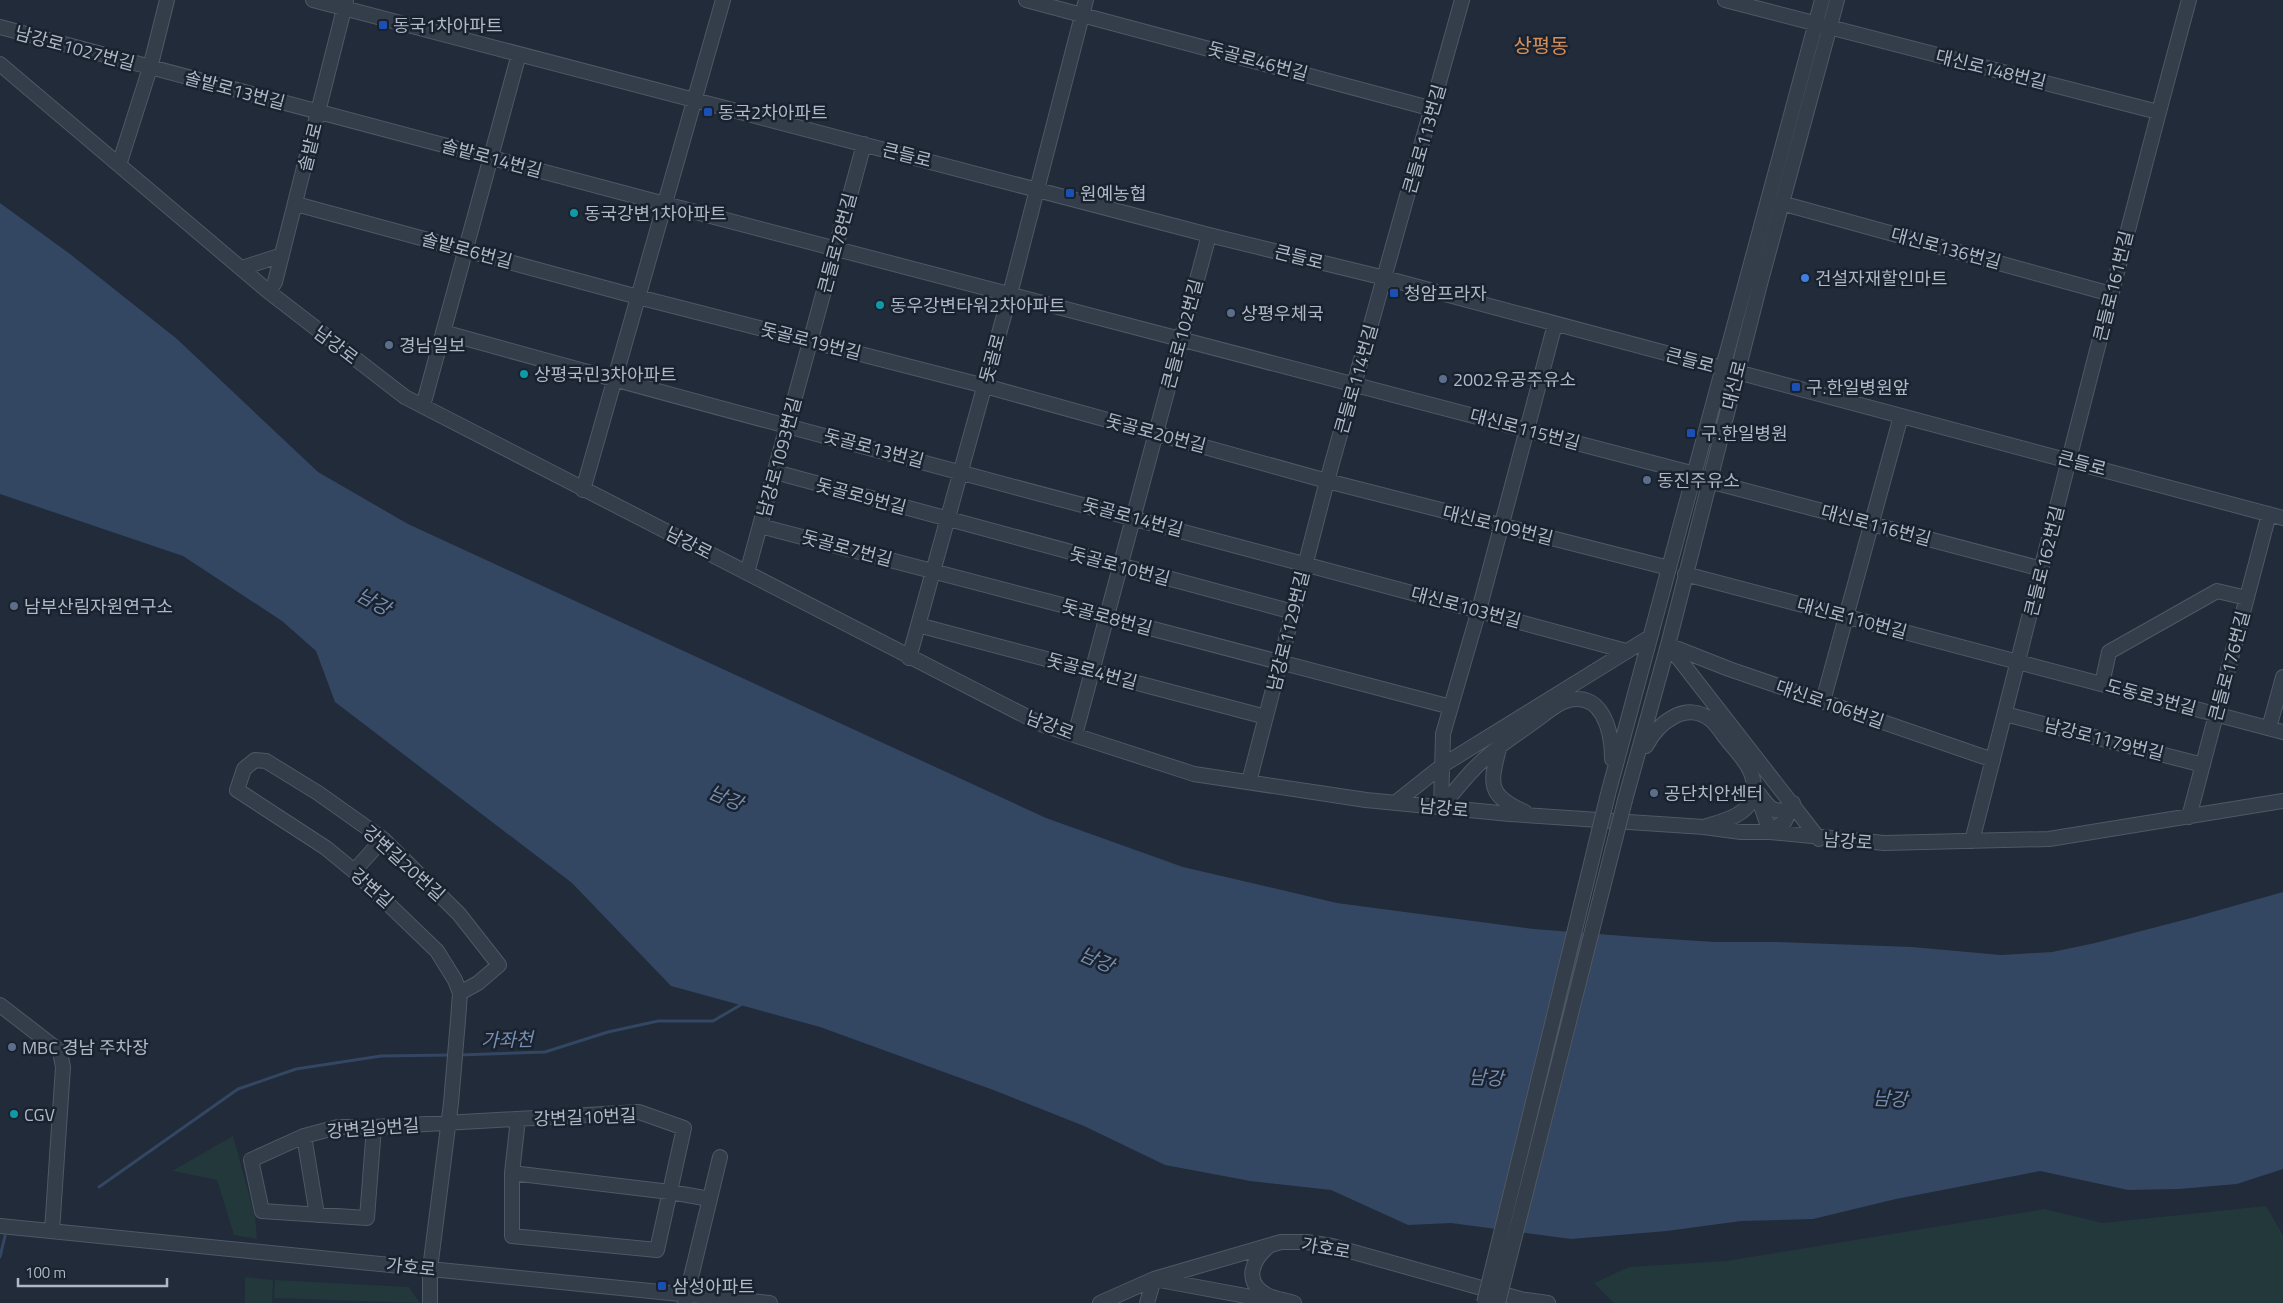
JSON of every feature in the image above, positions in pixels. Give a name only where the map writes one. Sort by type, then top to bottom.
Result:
[{"type":"street","points":[[119,164],[150,68],[167,0]]},
{"type":"street","name":"큰들로","points":[[313,0],[346,4],[519,54],[1209,235],[1385,278],[1738,374],[2070,460],[2276,516]]},
{"type":"street","points":[[583,490],[723,0]]},
{"type":"street","name":"돗골로46번길","points":[[1026,0],[1433,108]]},
{"type":"street","name":"돗골로","points":[[909,658],[1010,294],[1086,0]]},
{"type":"street","name":"큰들로113번길","points":[[1385,278],[1462,0]]},
{"type":"street","name":"대신로148번길","points":[[1725,0],[2158,112]]},
{"type":"street","name":"대신로","points":[[1498,1303],[1625,800],[1668,646],[1782,203],[1823,26],[1822,0]]},
{"type":"street","name":"대신로","points":[[1484,1303],[1613,774],[1748,271],[1823,26],[1837,0]]},
{"type":"street","name":"큰들로161번길","points":[[2070,460],[2158,112],[2189,0]]},
{"type":"street","name":"솔밭로","points":[[269,292],[274,282],[296,204],[346,4]]},
{"type":"street","name":"남강로1027번길","points":[[0,27],[150,68]]},
{"type":"street","points":[[423,406],[519,54]]},
{"type":"street","name":"남강로","points":[[0,64],[269,292],[405,397],[909,658],[1043,725],[1194,774],[1395,803],[1530,815],[1704,827],[1741,832],[1770,832],[1819,839],[1884,843],[2048,839],[2283,801]]},
{"type":"street","name":"솔밭로13번길","points":[[150,68],[319,113]]},
{"type":"street","name":"솔밭로14번길","points":[[319,113],[1010,294]]},
{"type":"street","name":"큰들로78번길","points":[[810,341],[864,144]]},
{"type":"street","name":"대신로136번길","points":[[1782,203],[2111,294]]},
{"type":"street","name":"솔밭로6번길","points":[[296,204],[638,297]]},
{"type":"street","name":"큰들로102번길","points":[[1074,735],[1209,235]]},
{"type":"street","points":[[242,268],[282,255]]},
{"type":"street","name":"큰들로114번길","points":[[1327,481],[1385,278]]},
{"type":"street","name":"대신로115번길","points":[[1010,294],[1695,474]]},
{"type":"street","name":"돗골로19번길","points":[[638,297],[985,386]]},
{"type":"street","points":[[1441,807],[1442,734],[1479,610],[1555,324]]},
{"type":"street","name":"돗골로13번길","points":[[443,332],[614,380],[961,471]]},
{"type":"street","name":"남강로1093번길","points":[[747,573],[810,341]]},
{"type":"street","name":"돗골로20번길","points":[[985,386],[1327,481]]},
{"type":"street","points":[[1823,701],[1901,416]]},
{"type":"street","name":"큰들로162번길","points":[[2018,662],[2070,460]]},
{"type":"street","name":"돗골로14번길","points":[[961,471],[1306,563]]},
{"type":"street","name":"돗골로9번길","points":[[775,472],[948,519]]},
{"type":"street","name":"대신로109번길","points":[[1327,481],[1669,568]]},
{"type":"street","name":"남강로1129번길","points":[[1249,782],[1327,481]]},
{"type":"street","name":"대신로116번길","points":[[1710,481],[2042,569]]},
{"type":"street","name":"큰들로176번길","points":[[2189,817],[2247,598],[2276,516]]},
{"type":"street","name":"돗골로10번길","points":[[948,519],[1293,612]]},
{"type":"street","name":"돗골로7번길","points":[[760,526],[933,571]]},
{"type":"street","name":"대신로103번길","points":[[1306,563],[1626,651]]},
{"type":"street","name":"돗골로8번길","points":[[933,571],[1450,707]]},
{"type":"street","name":"대신로110번길","points":[[1685,574],[2018,662]]},
{"type":"street","points":[[2102,684],[2109,652],[2217,590],[2247,598]]},
{"type":"street","name":"돗골로4번길","points":[[918,625],[1266,717]]},
{"type":"street","points":[[1395,803],[1443,765],[1650,636]]},
{"type":"street","points":[[1668,646],[1819,839]]},
{"type":"street","name":"대신로106번길","points":[[1668,646],[1993,760]]},
{"type":"street","points":[[1972,841],[2018,662]]},
{"type":"street","name":"도동로3번길","points":[[2018,662],[2276,730]]},
{"type":"street","points":[[2276,730],[2283,677]]},
{"type":"street","points":[[1441,807],[1473,770],[1500,745],[1561,703],[1573,699],[1585,701],[1597,707],[1605,717],[1610,728],[1613,774]]},
{"type":"street","points":[[1634,772],[1654,732],[1665,721],[1676,715],[1690,713],[1712,720],[1750,769],[1754,788],[1770,832],[1785,821],[1792,806]]},
{"type":"street","name":"남강로1179번길","points":[[2005,714],[2203,765]]},
{"type":"street","points":[[1500,745],[1492,778],[1496,795],[1512,807],[1530,815]]},
{"type":"street","name":"강변길20번길","points":[[237,790],[244,770],[255,760],[266,761],[318,793],[383,839],[459,914],[499,965],[478,983],[460,993]]},
{"type":"street","points":[[1754,788],[1769,808],[1778,812],[1792,806]]},
{"type":"street","points":[[1704,827],[1735,818],[1751,801],[1754,788]]},
{"type":"street","name":"강변길","points":[[237,790],[326,848],[354,871],[437,951],[455,980],[460,993]]},
{"type":"street","points":[[354,871],[383,839]]},
{"type":"street","points":[[430,1303],[430,1269],[451,1103],[460,993]]},
{"type":"street","points":[[0,1005],[60,1052],[63,1067],[52,1230]]},
{"type":"street","name":"강변길10번길","points":[[448,1123],[639,1112],[684,1128],[657,1250],[512,1236],[512,1173]]},
{"type":"street","points":[[518,1119],[512,1173],[670,1192],[710,1199]]},
{"type":"street","name":"강변길9번길","points":[[374,1127],[367,1218],[262,1211],[251,1160],[304,1136],[338,1127],[448,1123]]},
{"type":"street","points":[[304,1136],[317,1215]]},
{"type":"street","points":[[686,1299],[720,1157]]},
{"type":"street","name":"가호로","points":[[0,1226],[430,1269],[686,1299],[770,1303]]},
{"type":"street","name":"가호로","points":[[1100,1303],[1154,1279],[1281,1242],[1307,1242],[1332,1246],[1530,1301],[1548,1303]]},
{"type":"street","points":[[1272,1245],[1258,1255],[1253,1266],[1252,1278],[1258,1288],[1266,1294],[1294,1303]]},
{"type":"street","points":[[1147,1303],[1154,1279],[1284,1303]]},
{"type":"green space","points":[[233,1136],[255,1216],[257,1239],[234,1235],[217,1180],[172,1171]]},
{"type":"green space","points":[[2266,1206],[2283,1235],[2283,1303],[1614,1303],[1594,1283],[1629,1267],[1726,1261],[2044,1209],[2103,1223]]},
{"type":"green space","points":[[245,1277],[273,1280],[272,1303],[245,1303]]},
{"type":"green space","points":[[275,1280],[409,1287],[420,1303],[274,1298]]},
{"type":"water","name":"남강","points":[[0,203],[70,254],[177,339],[318,472],[408,524],[1046,818],[1183,867],[1337,903],[1534,929],[1715,942],[1778,942],[1912,947],[2001,955],[2052,952],[2095,943],[2283,892],[2283,1169],[2237,1184],[2179,1189],[2128,1190],[2040,1171],[1896,1199],[1813,1219],[1741,1221],[1667,1231],[1571,1239],[1451,1223],[1408,1225],[1331,1190],[1250,1181],[1165,1165],[1084,1126],[996,1091],[820,1027],[671,986],[572,883],[335,702],[316,651],[282,621],[183,556],[0,494]]},
{"type":"waterway","name":"가좌천","points":[[459,1055],[545,1052],[608,1032],[658,1021],[713,1021],[744,1003]]},
{"type":"waterway","name":"가좌천","points":[[99,1187],[238,1089],[296,1069],[381,1056],[450,1055]]},
{"type":"waterway","name":"가좌천","points":[[0,1257],[5,1236]]},
{"type":"place","name":"동국1차아파트","points":[[383,25]]},
{"type":"place","name":"동국2차아파트","points":[[708,112]]},
{"type":"place","name":"원예농협","points":[[1070,193]]},
{"type":"place","name":"동국강변1차아파트","points":[[574,213]]},
{"type":"place","name":"건설자재할인마트","points":[[1805,278]]},
{"type":"place","name":"청암프라자","points":[[1394,293]]},
{"type":"place","name":"동우강변타워2차아파트","points":[[880,305]]},
{"type":"place","name":"상평우체국","points":[[1231,313]]},
{"type":"place","name":"경남일보","points":[[389,345]]},
{"type":"place","name":"상평국민3차아파트","points":[[524,374]]},
{"type":"place","name":"2002유공주유소","points":[[1443,379]]},
{"type":"place","name":"구.한일병원앞","points":[[1796,387]]},
{"type":"place","name":"구.한일병원","points":[[1691,433]]},
{"type":"place","name":"동진주유소","points":[[1647,480]]},
{"type":"place","name":"남부산림자원연구소","points":[[14,606]]},
{"type":"place","name":"공단치안센터","points":[[1654,793]]},
{"type":"place","name":"MBC 경남 주차장","points":[[12,1047]]},
{"type":"place","name":"CGV","points":[[14,1114]]},
{"type":"place","name":"삼성아파트","points":[[662,1286]]},
{"type":"district","name":"상평동","points":[[1541,45]]}]
